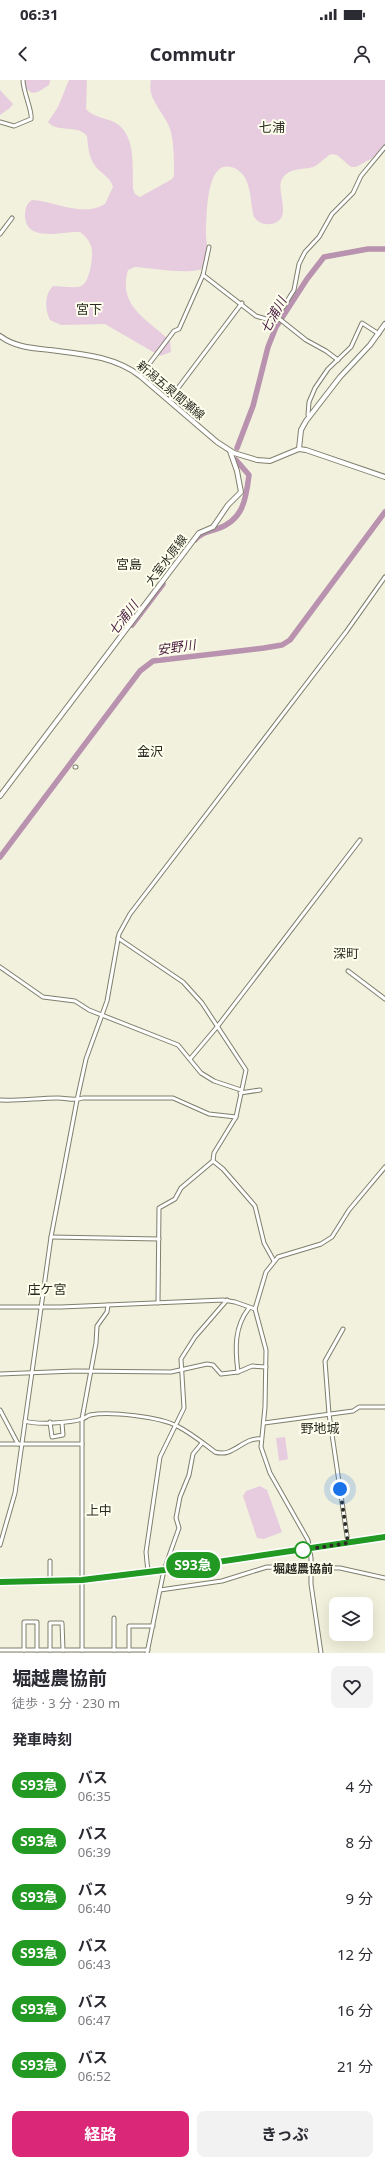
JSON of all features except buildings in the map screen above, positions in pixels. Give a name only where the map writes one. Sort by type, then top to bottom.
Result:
[{"type":"main road","points":[[385,324],[370,345],[348,367],[301,430],[299,449],[310,450],[385,477]]},
{"type":"main road","name":"新潟五泉間瀬線","points":[[0,336],[22,346],[82,354],[113,361],[140,376],[216,442],[230,451],[263,461],[276,459],[299,449]]},
{"type":"main road","name":"大室水原線","points":[[0,796],[199,533],[213,527],[228,505],[241,492],[238,471],[230,451]]},
{"type":"main road","points":[[0,1582],[82,1580],[164,1570],[385,1538]]},
{"type":"street","points":[[0,122],[17,126],[31,119],[31,110],[24,94],[22,80]]},
{"type":"street","points":[[203,275],[242,303],[261,319],[266,320],[278,317],[294,290],[299,264],[305,252],[319,237],[332,214],[353,193],[361,176],[385,147]]},
{"type":"street","points":[[0,234],[12,218]]},
{"type":"street","points":[[140,376],[174,331],[179,329],[203,275],[209,247]]},
{"type":"street","points":[[169,400],[242,303]]},
{"type":"street","points":[[278,317],[306,340],[326,351],[338,360]]},
{"type":"street","points":[[310,417],[308,415],[309,402],[314,388],[321,377],[351,347],[362,323],[379,334]]},
{"type":"street","points":[[0,1545],[16,1493],[20,1444],[25,1422],[51,1237],[77,1100],[86,1059],[107,1001],[118,938],[130,914],[346,632],[385,577]]},
{"type":"street","points":[[190,1059],[217,1027],[360,840]]},
{"type":"street","points":[[118,938],[183,982],[202,1003],[246,1070],[240,1092],[236,1117],[214,1153],[212,1161],[181,1188],[175,1199],[160,1206],[158,1215],[158,1303]]},
{"type":"street","points":[[0,966],[43,997],[75,1001],[89,1010],[178,1045],[201,1074],[214,1081],[240,1092],[260,1090]]},
{"type":"street","points":[[348,971],[385,999]]},
{"type":"street","points":[[0,1100],[33,1101],[58,1098],[77,1100],[83,1098],[173,1098],[209,1114],[236,1117]]},
{"type":"street","points":[[212,1161],[223,1170],[254,1206],[264,1243],[274,1261]]},
{"type":"street","points":[[321,1653],[311,1584],[310,1549],[305,1533],[266,1464],[261,1447],[264,1423],[266,1366],[262,1331],[255,1309],[263,1278],[274,1261],[278,1257],[326,1242],[332,1237],[349,1210],[385,1167]]},
{"type":"street","points":[[51,1237],[159,1239]]},
{"type":"street","points":[[0,1307],[108,1305],[227,1300],[255,1309]]},
{"type":"street","points":[[148,1572],[146,1552],[160,1457],[177,1426],[184,1408],[180,1359],[195,1337],[227,1300]]},
{"type":"street","points":[[82,1650],[82,1419],[96,1343],[96,1326],[107,1312],[108,1305]]},
{"type":"street","points":[[238,1372],[236,1356],[239,1323],[249,1308]]},
{"type":"street","points":[[343,1329],[325,1361],[329,1414],[348,1543]]},
{"type":"street","points":[[0,1374],[90,1371],[171,1372],[207,1364],[213,1365],[220,1374],[238,1372],[252,1366],[266,1366]]},
{"type":"street","points":[[264,1423],[352,1412],[359,1408],[385,1406]]},
{"type":"street","points":[[0,1410],[20,1444]]},
{"type":"street","points":[[25,1422],[35,1425],[50,1422],[62,1423],[82,1419],[89,1415],[131,1414],[177,1426],[215,1452],[222,1454],[230,1453],[250,1440],[261,1440]]},
{"type":"street","points":[[50,1422],[52,1437],[62,1435],[62,1423]]},
{"type":"street","points":[[0,1650],[129,1650],[148,1652],[164,1570],[179,1528],[176,1518],[180,1497],[189,1475],[193,1454],[202,1443]]},
{"type":"street","points":[[0,1444],[82,1444]]},
{"type":"street","points":[[50,1561],[50,1581]]},
{"type":"street","points":[[160,1590],[222,1580],[267,1567],[340,1568],[385,1578]]},
{"type":"street","points":[[114,1618],[114,1650]]},
{"type":"street","points":[[24,1650],[24,1622],[37,1622],[37,1650]]},
{"type":"street","points":[[50,1650],[50,1623],[62,1623],[62,1650]]},
{"type":"street","points":[[129,1650],[129,1626],[153,1626]]},
{"type":"shaded area","points":[[21,80],[50,80],[49,85],[38,92],[32,93],[23,86]]},
{"type":"shaded area","points":[[69,80],[87,80],[86,109],[96,116],[114,122],[121,127],[127,135],[132,152],[133,189],[135,194],[140,197],[172,179],[174,176],[171,132],[151,94],[151,80],[385,80],[385,151],[356,167],[351,167],[337,155],[331,154],[313,167],[288,172],[280,184],[283,212],[277,222],[270,224],[261,223],[254,217],[247,181],[238,170],[231,167],[223,167],[217,172],[212,180],[208,202],[206,234],[208,259],[206,267],[200,270],[192,271],[172,271],[135,267],[128,270],[126,283],[127,294],[131,303],[137,312],[170,341],[171,352],[160,356],[105,324],[61,325],[50,320],[48,316],[46,303],[50,290],[53,286],[75,287],[84,284],[89,274],[92,261],[92,250],[88,240],[80,232],[47,234],[32,230],[27,225],[25,217],[27,205],[32,200],[68,208],[96,208],[105,204],[113,187],[106,176],[96,167],[90,157],[87,136],[83,132],[56,127],[48,122],[58,107]]},
{"type":"shaded area","points":[[0,90],[13,104],[0,115]]},
{"type":"shaded area","points":[[285,1437],[288,1459],[279,1461],[276,1438]]},
{"type":"shaded area","points":[[260,1486],[267,1490],[282,1532],[264,1539],[257,1538],[243,1496],[246,1491]]},
{"type":"waterway","name":"七浦川","points":[[237,448],[253,406],[268,347],[276,327],[307,279],[324,257],[368,249],[385,249]]},
{"type":"waterway","name":"七浦川","points":[[195,540],[202,534],[226,525],[238,515],[242,508],[249,475],[236,460]]},
{"type":"waterway","name":"安野川","points":[[0,857],[140,671],[153,661],[264,648],[282,645],[290,640],[385,512]]},
{"type":"waterway","name":"七浦川","points":[[132,625],[163,584]]},
{"type":"bus line","name":"S93急","points":[[0,1582],[82,1580],[164,1570],[385,1537]]},
{"type":"place","name":"堀越農協前","points":[[303,1550]]},
{"type":"district","name":"七浦","points":[[272,127]]},
{"type":"district","name":"宮下","points":[[89,309]]},
{"type":"district","name":"宮島","points":[[129,564]]},
{"type":"district","name":"金沢","points":[[150,751]]},
{"type":"district","name":"深町","points":[[346,953]]},
{"type":"district","name":"庄ケ宮","points":[[47,1289]]},
{"type":"district","name":"野地城","points":[[320,1428]]},
{"type":"district","name":"上中","points":[[99,1510]]},
{"type":"route","points":[[303,1550],[348,1543],[340,1489]]}]
